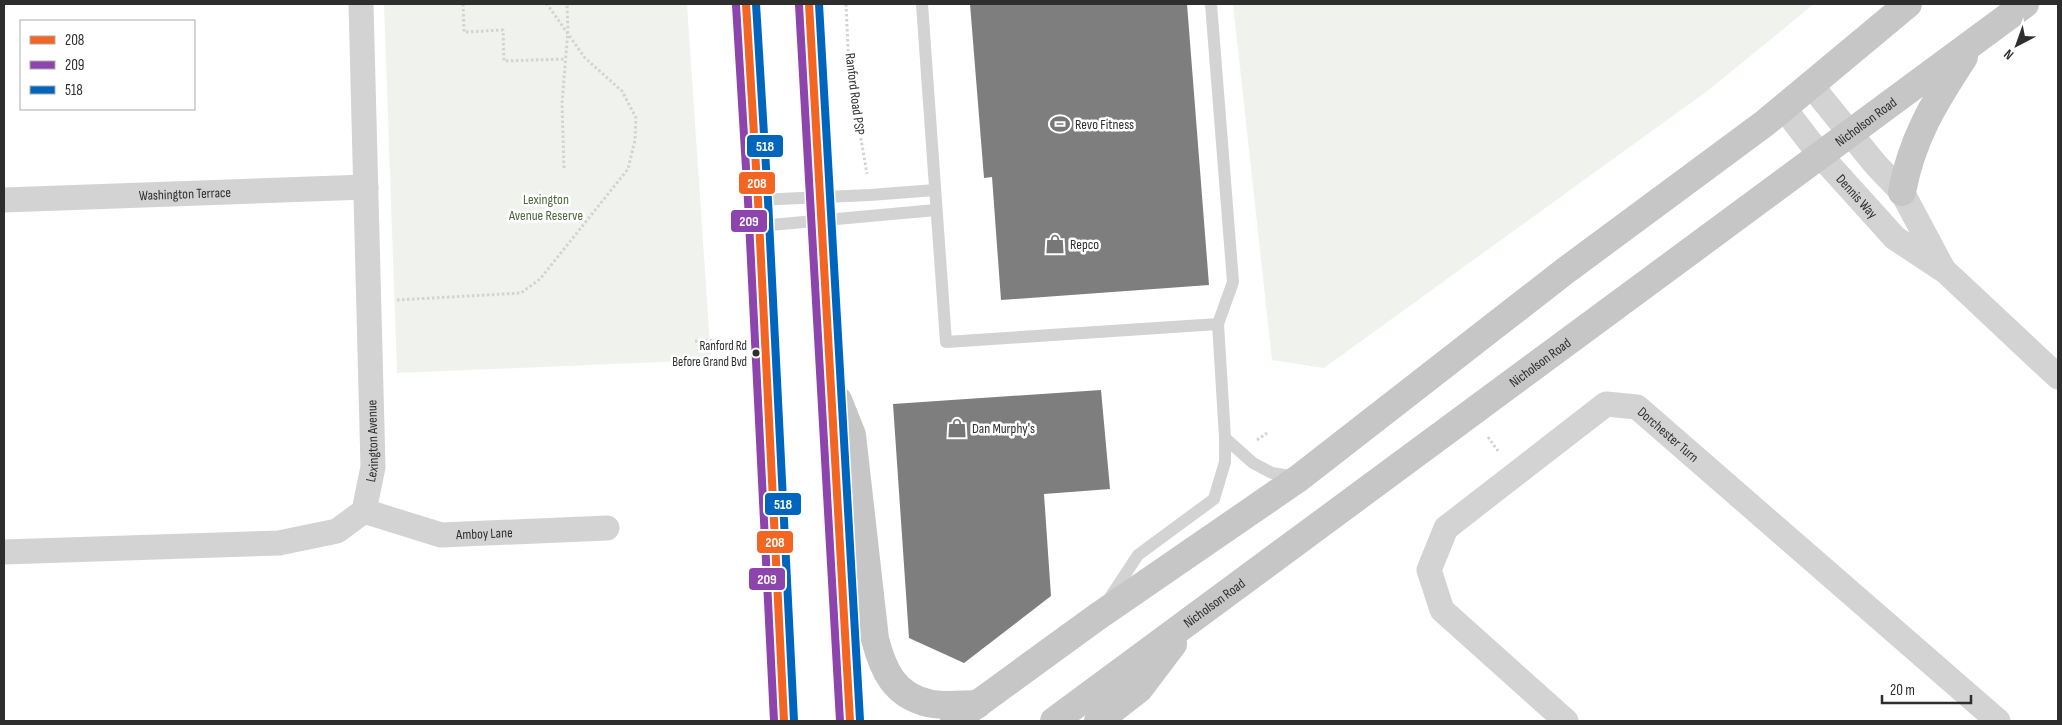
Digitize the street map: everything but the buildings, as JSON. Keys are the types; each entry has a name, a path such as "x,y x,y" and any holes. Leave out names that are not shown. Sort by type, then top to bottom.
{"main road":[{"path":"746,4 784,721"},
{"path":"809,4 850,721"},
{"path":"954,721 1097,618 1299,478 1566,271 1764,123 1908,4"},
{"name":"Nicholson Road","path":"1054,721 2025,4"},
{"path":"1902,192 1906,172 1920,130 1932,105 1974,41"},
{"path":"829,375 852,435 876,639 881,662 891,680 909,696 930,704 978,704"},
{"path":"1098,721 1140,690 1189,623"}],"street":[{"name":"Lexington Avenue","path":"361,4 373,467 364,511"},
{"name":"Dennis Way","path":"1810,84 1876,165 1902,192 1945,271"},
{"name":"Dennis Way","path":"1783,107 1820,155 1896,238 1945,271 2058,377"},
{"name":"Washington Terrace","path":"4,200 366,187"},
{"name":"Dorchester Turn","path":"1566,721 1442,610 1429,570 1446,528 1606,404 1637,407 1998,721"},
{"name":"Amboy Lane","path":"364,511 441,535 607,528"},
{"path":"4,552 279,542 337,530 364,511"}],"lane":[{"path":"922,4 946,342 1218,324"},
{"path":"1097,618 1138,555 1214,500 1225,462 1226,438 1218,324 1234,282 1211,4"},
{"path":"758,213 821,209 935,190"},
{"path":"758,213 821,209 936,210"},
{"path":"1226,438 1253,463 1272,473 1299,478"}],"path":[{"path":"463,4 464,32 503,30 504,61 565,59"},
{"path":"390,300 520,293 540,279 628,169 635,140 636,118 622,91 585,58 547,4"},
{"path":"564,168 562,103 568,34 567,4"},
{"name":"Ranford Road PSP","path":"846,4 849,69 868,175"},
{"path":"696,342 720,340"},
{"path":"1488,437 1498,451"}],"green space":[{"name":"Lexington Avenue Reserve","path":"384,4 687,4 711,360 397,373"},
{"path":"1233,4 1814,4 1710,89 1324,368 1272,360"}],"transit line":[{"name":"208","path":"746,4 758,200 784,721"},
{"name":"518","path":"756,4 768,200 794,721"},
{"name":"208","path":"809,4 850,721"},
{"name":"518","path":"819,4 860,720"},
{"name":"209","path":"736,5 748,201 774,721"},
{"name":"209","path":"799,5 840,721"}],"place":[{"name":"Revo Fitness","path":"1060,124"},
{"name":"Repco","path":"1055,244"},
{"name":"Ranford Rd Before Grand Bvd","path":"756,353"},
{"name":"Dan Murphy's","path":"957,428"}]}
